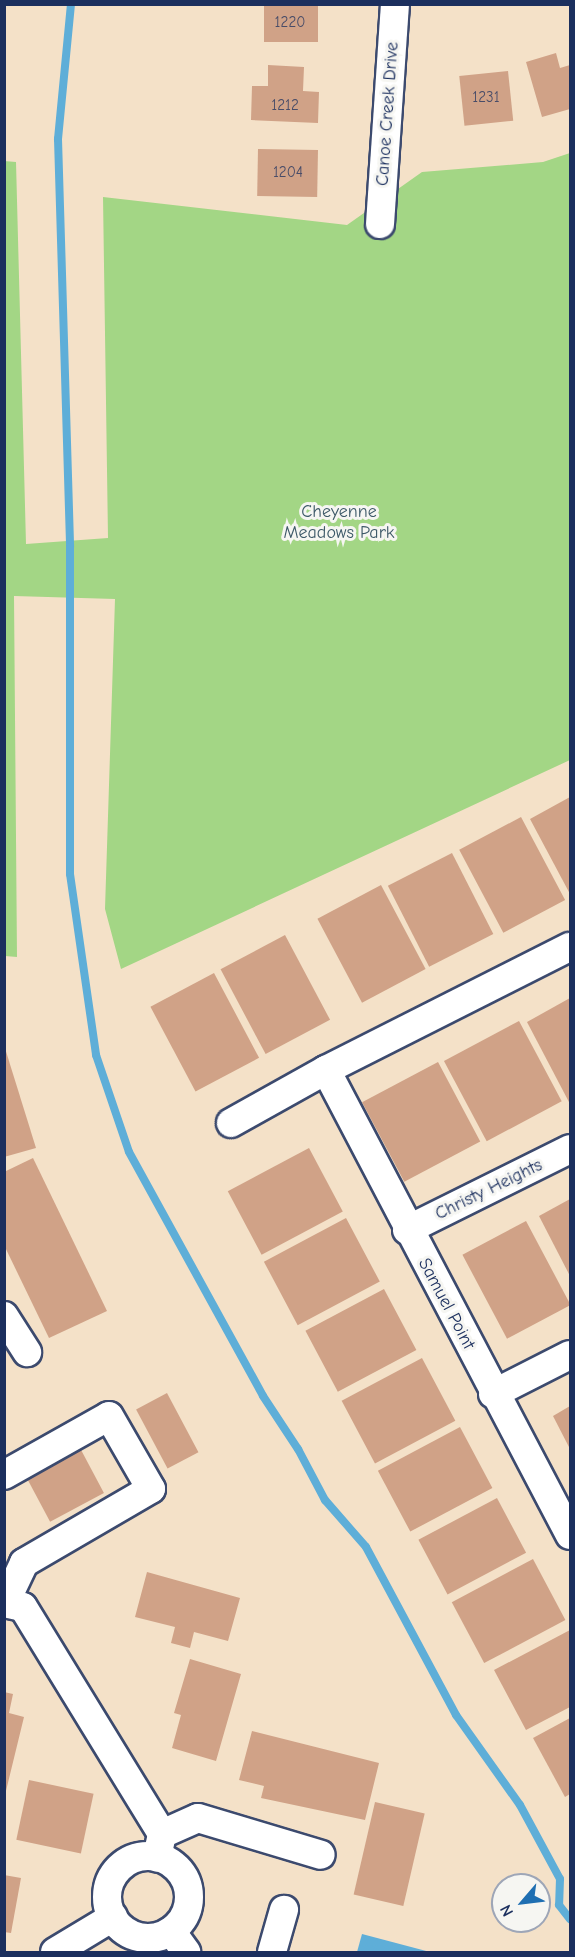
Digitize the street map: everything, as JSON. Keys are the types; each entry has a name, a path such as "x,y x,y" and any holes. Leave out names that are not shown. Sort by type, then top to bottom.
{"street":[{"name":"Canoe Creek Drive","path":"380,224 395,4"},
{"path":"231,1124 326,1070 570,947"},
{"name":"Samuel Point","path":"326,1070 493,1394 570,1535"},
{"name":"Christy Heights","path":"407,1230 570,1149"},
{"path":"4,1316 27,1352"},
{"path":"493,1394 570,1355"},
{"path":"4,1475 109,1416 151,1489 24,1563 5,1603 23,1607 160,1845 176,1865 189,1889 186,1916 179,1942 139,1937 126,1932 113,1917 107,1898 115,1872 160,1845 198,1818 321,1855"},
{"path":"272,1953 284,1910"},
{"path":"55,1953 113,1917"}],"green space":[{"name":"Cheyenne Meadows Park","path":"570,153 570,760 121,969 105,909 115,599 14,596 17,957 5,956 4,161 16,162 26,544 108,538 103,197 347,225 422,172 543,162"}],"water":[{"path":"362,1934 430,1952 357,1952"}],"building":[{"path":"264,4 318,4 318,42 264,42"},
{"path":"556,53 560,68 570,65 570,109 542,117 526,62"},
{"path":"268,65 304,67 303,91 319,92 318,123 251,120 252,86 268,86"},
{"path":"508,71 513,121 464,126 459,76"},
{"path":"258,149 318,150 317,197 257,196"},
{"path":"570,797 570,894 530,819"},
{"path":"521,817 565,900 503,933 459,850"},
{"path":"452,853 493,934 429,967 388,886"},
{"path":"381,885 426,969 362,1003 317,919"},
{"path":"285,935 330,1020 266,1054 221,969"},
{"path":"214,973 259,1058 195,1092 150,1007"},
{"path":"570,998 570,1104 527,1022"},
{"path":"519,1021 562,1101 487,1141 444,1061"},
{"path":"4,1045 36,1148 4,1157"},
{"path":"438,1062 480,1141 404,1182 362,1102"},
{"path":"309,1148 343,1212 262,1255 228,1191"},
{"path":"33,1158 107,1311 49,1338 4,1245 4,1172"},
{"path":"570,1199 570,1276 539,1216"},
{"path":"346,1218 380,1282 298,1325 264,1262"},
{"path":"526,1221 570,1305 507,1339 462,1255"},
{"path":"384,1289 416,1350 338,1392 305,1331"},
{"path":"422,1358 455,1421 375,1463 342,1401"},
{"path":"167,1393 198,1452 168,1469 136,1409"},
{"path":"570,1406 570,1449 553,1416"},
{"path":"460,1427 492,1488 410,1532 378,1471"},
{"path":"80,1448 104,1493 50,1522 26,1477"},
{"path":"497,1498 526,1553 448,1595 418,1540"},
{"path":"533,1559 565,1620 484,1663 452,1602"},
{"path":"147,1572 240,1598 228,1641 194,1632 190,1648 171,1643 175,1627 135,1617"},
{"path":"570,1630 570,1707 526,1730 494,1670"},
{"path":"190,1659 241,1674 216,1761 172,1748 181,1715 174,1713"},
{"path":"4,1692 13,1694 9,1713 24,1717 5,1795"},
{"path":"570,1718 570,1794 565,1797 533,1738"},
{"path":"252,1731 379,1763 365,1820 261,1798 264,1786 239,1780"},
{"path":"29,1780 94,1794 81,1853 16,1840"},
{"path":"375,1802 425,1813 403,1906 354,1895"},
{"path":"4,1875 21,1878 11,1933 4,1932"}],"waterway":[{"path":"71,4 58,139 70,547 70,874 96,1055 129,1152 263,1396 298,1449 325,1500 366,1547 456,1715 520,1805 560,1879 559,1905 570,1919"}]}
